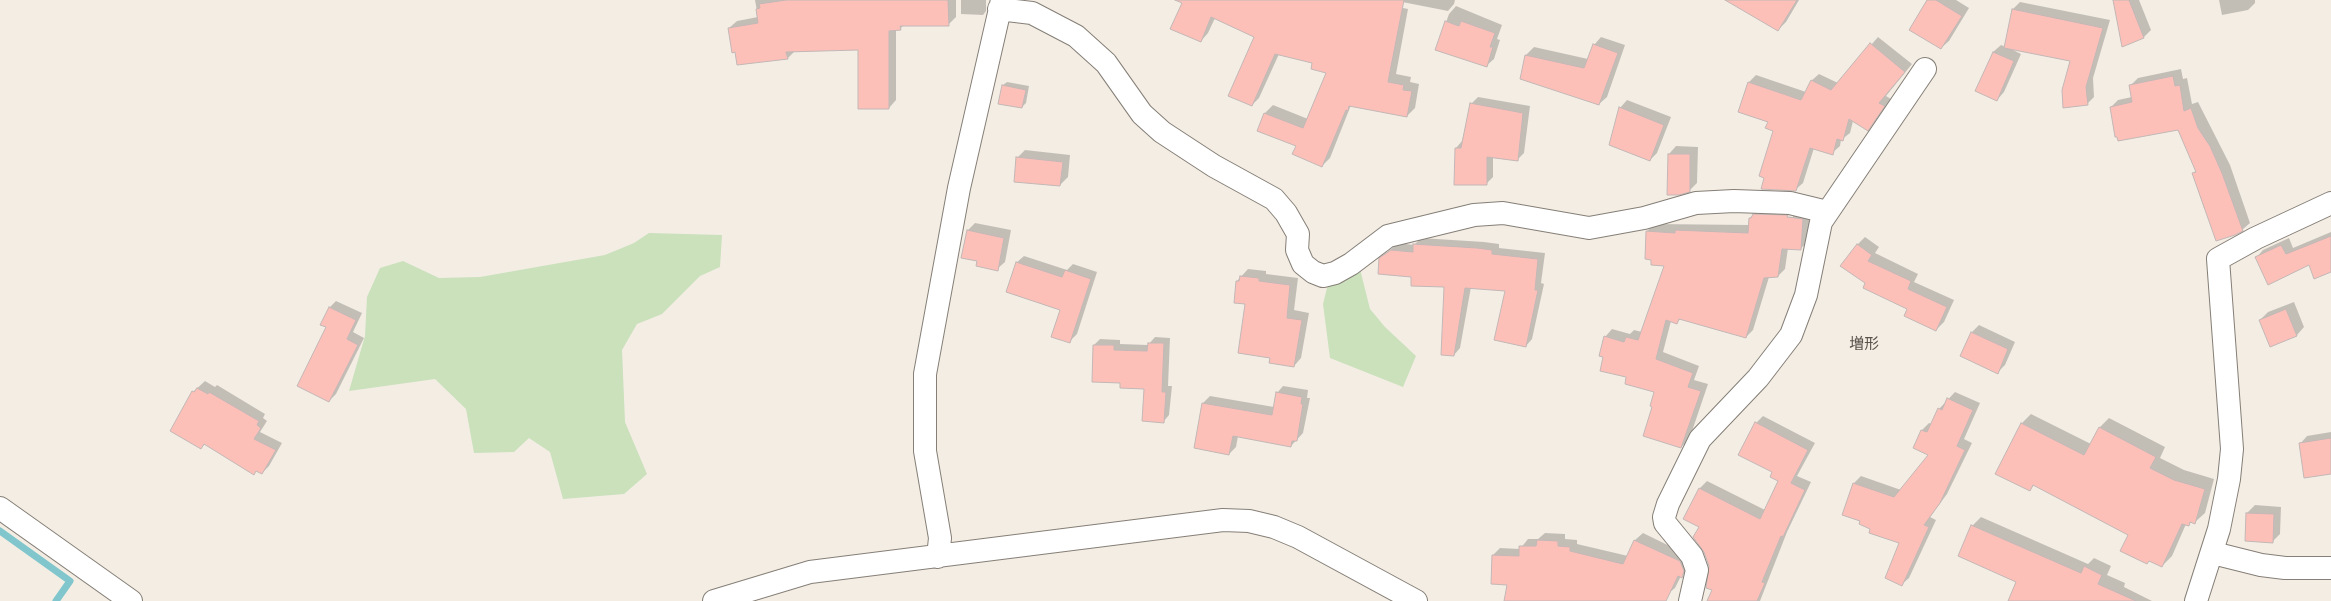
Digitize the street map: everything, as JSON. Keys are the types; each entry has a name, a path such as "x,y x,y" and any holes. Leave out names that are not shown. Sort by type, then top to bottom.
{"street":[{"path":"938,557 940,538 925,451 925,374 959,188 1001,4 1032,14 1076,36 1106,63 1142,114 1162,132 1214,166 1274,199 1286,213 1298,234 1297,250 1303,264 1312,272 1323,276 1335,273 1351,264 1388,236 1474,215 1503,213 1588,228 1607,226 1696,203 1734,201 1790,204 1827,212"},
{"path":"1690,601 1697,570 1692,556 1665,523 1665,511 1700,439 1758,378 1791,335 1806,295 1821,222 1925,69"},
{"path":"2196,601 2213,553 2229,479 2232,449 2218,259 2256,238 2331,203"},
{"path":"0,508 131,601"},
{"path":"714,601 810,572 938,557 1195,523 1249,521 1274,527 1298,537 1416,601"},
{"path":"2213,553 2277,567 2331,568"}],"green space":[{"path":"649,233 722,235 720,267 700,276 662,314 637,324 622,350 625,422 647,474 624,494 563,499 550,452 529,438 514,452 474,453 466,409 435,379 349,391 365,336 367,297 380,268 403,261 439,278 480,277 605,255 634,243"},
{"path":"1359,265 1370,309 1385,327 1416,356 1403,387 1330,358 1323,304 1329,280"}],"building":[{"path":"786,0 948,0 949,26 900,26 901,30 889,31 889,109 858,109 858,50 786,52 788,59 737,65 735,52 732,53 728,28 758,23 756,9 760,8 759,4"},
{"path":"1175,0 1404,0 1388,82 1404,85 1403,90 1412,91 1407,117 1349,106 1322,167 1292,154 1296,146 1257,131 1264,113 1303,128 1326,73 1311,69 1312,63 1275,54 1252,106 1228,96 1254,37 1211,17 1201,42 1170,29 1182,3"},
{"path":"1725,0 1797,0 1778,31"},
{"path":"1927,0 1936,0 1962,16 1941,49 1909,30"},
{"path":"2113,0 2129,0 2144,38 2122,47"},
{"path":"2012,9 2103,28 2086,87 2088,105 2063,108 2062,90 2070,61 2004,48"},
{"path":"1445,21 1459,26 1461,21 1495,33 1490,47 1493,47 1487,67 1435,50"},
{"path":"1870,43 1905,72 1879,103 1885,106 1868,131 1849,119 1843,141 1837,139 1833,155 1810,148 1796,191 1761,189 1764,178 1759,176 1773,131 1765,128 1768,122 1738,112 1748,82 1801,100 1811,80 1831,90"},
{"path":"1593,44 1618,53 1599,105 1520,79 1525,55 1584,68"},
{"path":"1993,52 2014,61 1997,101 1975,91"},
{"path":"2173,76 2175,86 2180,85 2184,111 2191,108 2198,128 2210,146 2222,173 2243,231 2235,235 2216,241 2192,173 2196,172 2178,130 2118,141 2117,137 2115,137 2110,107 2132,102 2129,85"},
{"path":"1002,85 1026,90 1022,108 998,104"},
{"path":"1470,103 1523,113 1518,161 1487,157 1487,185 1454,185 1455,148 1461,148"},
{"path":"1619,107 1664,125 1650,161 1609,145"},
{"path":"1668,154 1690,154 1690,192 1679,195 1667,195"},
{"path":"1016,157 1063,162 1060,186 1014,182"},
{"path":"1753,214 1788,215 1787,217 1803,219 1801,250 1782,249 1778,277 1764,278 1746,338 1679,319 1677,324 1666,320 1656,359 1693,373 1688,387 1701,391 1681,448 1643,436 1652,407 1650,406 1654,392 1625,384 1626,377 1600,371 1603,357 1599,356 1604,336 1624,342 1626,337 1638,340 1664,266 1651,265 1651,260 1645,259 1646,231 1675,233 1675,230 1748,233 1749,218 1751,218"},
{"path":"967,230 1004,238 998,271 976,266 977,261 961,258"},
{"path":"2331,236 2331,272 2314,279 2309,265 2268,285 2255,257 2281,245 2286,254"},
{"path":"1413,244 1477,248 1492,250 1492,254 1538,259 1535,290 1538,290 1526,347 1494,340 1505,291 1465,288 1454,356 1441,355 1444,287 1411,286 1411,277 1378,274 1379,258 1391,250 1413,252"},
{"path":"1857,244 1872,255 1868,261 1911,281 1908,289 1947,307 1936,331 1904,316 1907,309 1863,288 1865,283 1840,266"},
{"path":"1016,262 1062,277 1065,270 1091,279 1070,343 1051,337 1060,310 1006,292"},
{"path":"1240,276 1259,278 1259,281 1290,285 1287,318 1302,320 1294,367 1269,363 1270,358 1238,353 1245,304 1234,303 1236,281 1239,281"},
{"path":"329,307 356,320 347,339 358,345 329,402 297,386 326,327 320,325"},
{"path":"2286,309 2297,336 2270,347 2259,320"},
{"path":"1971,332 2008,349 1998,374 1960,356"},
{"path":"1148,343 1164,343 1162,392 1166,392 1164,423 1142,421 1144,389 1120,388 1120,383 1092,382 1093,345 1114,345 1114,350 1147,351"},
{"path":"197,388 208,394 209,392 259,421 257,425 261,428 254,439 276,450 262,474 256,471 254,475 204,444 201,449 170,431 192,391 194,392"},
{"path":"1276,392 1302,397 1301,404 1303,404 1297,441 1292,441 1291,447 1233,436 1229,455 1194,448 1202,403 1272,415"},
{"path":"1947,398 1973,410 1957,446 1965,450 1940,503 1924,525 1929,527 1902,586 1885,578 1899,543 1869,533 1870,529 1859,524 1860,521 1842,515 1853,483 1894,497 1928,455 1913,448 1921,430 1927,432 1938,408 1942,410"},
{"path":"1755,422 1808,450 1791,483 1805,490 1783,537 1781,536 1762,582 1765,583 1757,601 1707,601 1712,590 1706,588 1709,566 1704,552 1693,537 1699,527 1683,519 1699,488 1760,519 1778,481 1770,477 1772,472 1738,455"},
{"path":"2021,423 2084,455 2099,427 2156,457 2150,468 2174,480 2205,489 2195,524 2190,522 2189,526 2182,524 2162,567 2149,561 2147,564 2120,551 2128,535 2033,485 2030,491 1995,474"},
{"path":"2331,438 2331,474 2304,478 2299,443"},
{"path":"2246,513 2274,514 2273,543 2245,541"},
{"path":"1971,525 2081,573 2084,566 2102,575 2098,584 2136,601 2008,601 2016,582 1958,556"},
{"path":"1537,540 1558,541 1558,546 1570,547 1570,551 1623,564 1634,540 1680,561 1684,571 1682,578 1678,576 1666,601 1504,601 1507,585 1491,584 1492,555 1519,556 1519,546 1536,546"}],"waterway":[{"path":"0,531 70,581 56,601"}],"district":[{"name":"増形","path":"1864,344"}]}
